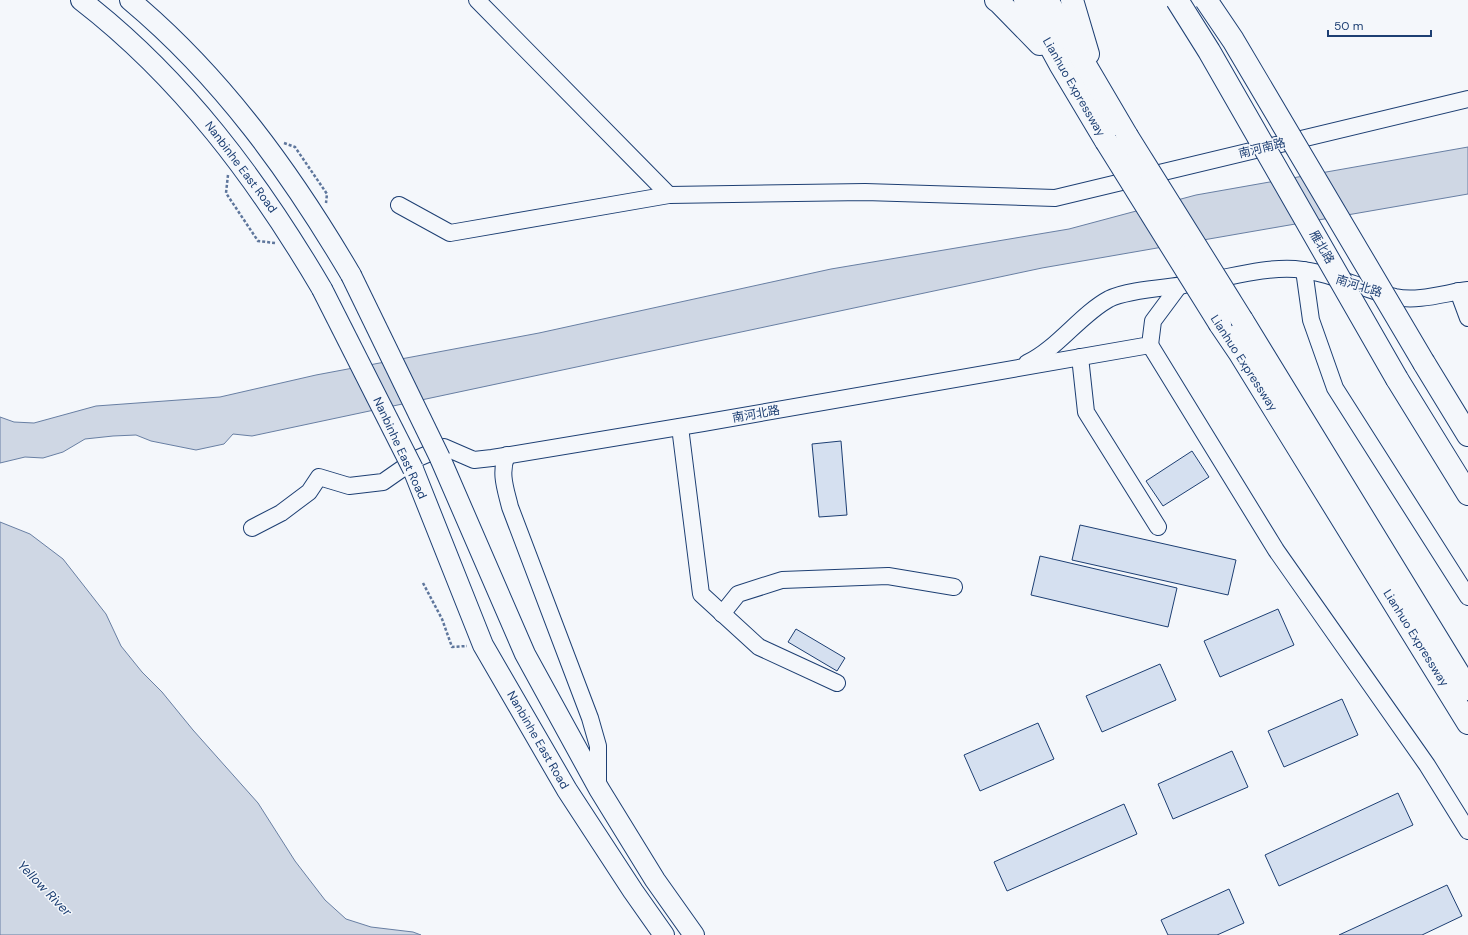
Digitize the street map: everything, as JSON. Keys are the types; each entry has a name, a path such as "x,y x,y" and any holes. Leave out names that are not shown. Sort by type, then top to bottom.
{"highway":[{"path":"996,0 1060,64"},
{"name":"Lianhuo Expressway","path":"1025,0 1060,64 1106,141 1239,352 1468,723"},
{"name":"Lianhuo Expressway","path":"1047,0 1127,136 1242,320 1468,689"},
{"path":"1072,0 1098,87"},
{"name":"雁北路","path":"1177,0 1213,58 1397,379 1468,494"},
{"path":"1206,0 1233,40 1468,436"}],"main road":[{"name":"Nanbinhe East Road","path":"81,0 146,58 204,119 231,151 298,247 322,289 413,469 483,645 567,790 633,891 664,935"},
{"path":"130,0 199,66 256,131 307,202 351,275 440,458 525,654 599,789 655,880 694,935"}],"street":[{"path":"477,0 669,195"},
{"name":"南河南路","path":"399,205 450,233 669,195 865,192 1055,198 1468,99"},
{"name":"南河北路","path":"1019,367 1042,353 1109,299 1123,295 1269,271 1293,269 1304,270 1396,297 1423,297 1463,290"},
{"path":"1304,270 1311,320 1335,388 1468,597"},
{"path":"1179,286 1153,322 1150,345 1276,550 1427,765 1468,831"},
{"path":"1463,290 1468,318"},
{"name":"南河北路","path":"252,528 281,513 309,492 319,477 349,486 383,482 416,459 444,446 474,460 680,427 1150,345"},
{"path":"1080,357 1086,412 1158,527"},
{"path":"680,427 701,594 759,648 837,683"},
{"path":"500,456 503,465 503,477 510,507 580,689 594,732 598,746 597,768 599,789"},
{"path":"722,614 738,594 782,580 888,576 954,586"}],"path":[{"path":"231,151 226,193 258,241 298,247"},
{"path":"423,583 442,619 452,647"}],"water":[{"path":"1468,147 1468,194 1042,268 252,436 233,434 224,444 196,450 151,441 136,435 113,436 85,439 63,452 43,458 25,457 0,463 0,417 14,422 34,423 96,406 220,397 316,375 539,333 831,269 1069,229 1196,195"},
{"name":"Yellow River","path":"0,522 30,534 63,559 106,614 121,646 142,672 162,692 193,730 258,803 295,861 325,900 346,919 371,927 413,932 421,935 0,935"}],"building":[{"path":"841,441 847,515 819,517 812,444"},
{"path":"1192,451 1209,477 1163,506 1146,481"},
{"path":"1080,525 1236,560 1228,595 1072,560"},
{"path":"1040,556 1177,588 1168,627 1031,595"},
{"path":"1278,609 1294,645 1220,677 1204,641"},
{"path":"796,629 845,658 837,671 788,642"},
{"path":"1160,664 1176,700 1102,732 1086,696"},
{"path":"1342,699 1358,735 1284,767 1268,731"},
{"path":"1038,723 1054,759 980,791 964,755"},
{"path":"1232,751 1248,787 1173,819 1158,784"},
{"path":"1398,793 1413,825 1279,886 1265,855"},
{"path":"1124,804 1137,834 1007,891 994,862"},
{"path":"1447,885 1462,916 1422,935 1339,935"},
{"path":"1229,889 1244,923 1217,935 1168,935 1161,920"}]}
